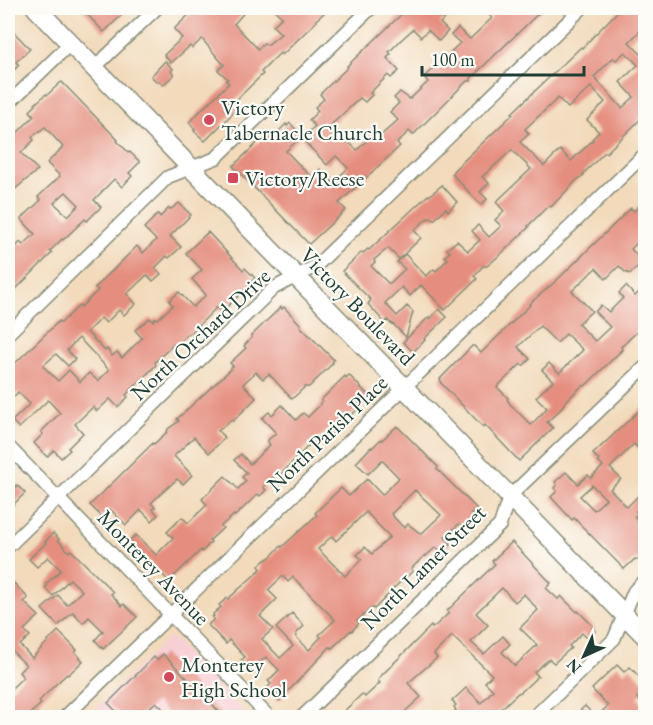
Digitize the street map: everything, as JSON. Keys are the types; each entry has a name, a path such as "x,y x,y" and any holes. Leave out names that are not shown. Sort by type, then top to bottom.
{"main road":[{"name":"Victory Boulevard","path":"36,8 645,637"}],"street":[{"path":"94,68 157,8"},
{"path":"8,334 168,177 216,158 372,8"},
{"name":"North Orchard Drive","path":"8,547 274,288 316,266 582,8"},
{"path":"8,104 71,43"},
{"name":"North Parish Place","path":"64,717 645,153"},
{"name":"North Lamer Street","path":"301,717 500,525 509,497 645,366"},
{"name":"Monterey Avenue","path":"8,446 270,717"},
{"path":"533,717 614,639 634,591 645,579"}],"shaded area":[{"name":"Monterey High School","path":"170,636 249,717 86,718"}],"building":[{"path":"81,8 129,8 104,32"},
{"path":"196,8 248,8 234,24 258,49 281,34 273,26 282,17 272,8 319,8 324,13 282,55 280,53 261,72 263,74 234,102 239,107 205,141 194,131 189,122 229,83 226,81 228,79 218,70 224,65 202,39 192,48 190,46 171,63 164,55 182,38 174,29"},
{"path":"405,8 455,8 440,23 448,31 439,41 428,30 421,37 413,29 401,40 389,52 391,54 387,58 399,71 391,78 388,75 370,93 372,95 365,102 360,98 331,125 357,150 374,134 378,138 398,120 390,112 399,103 394,98 400,92 410,99 428,82 424,77 460,43 451,35 458,28 470,39 492,18 487,13 494,8 544,8 413,135 409,131 397,143 400,146 339,203 346,210 309,244 233,166 269,132 273,137 290,123 302,136 286,151 311,177 320,169 333,183 348,168 336,156 327,165 302,139 315,126 309,120 318,111 315,107 324,99 320,94 405,11"},
{"path":"621,8 644,8 637,15 645,26 629,42 645,58 645,115 551,207 549,205 500,255 487,266 483,266 474,276 477,279 445,310 421,285 410,296 402,287 385,303 397,316 407,306 413,312 406,337 388,320 385,323 368,304 371,300 342,271 442,185 457,202 448,211 446,208 434,220 431,217 428,218 414,230 421,238 399,259 388,248 374,260 371,266 388,283 405,269 397,262 405,254 426,276 434,269 436,271 448,259 445,256 450,252 447,249 457,241 468,251 480,240 472,231 478,225 489,237 501,226 495,220 504,211 496,202 531,169 512,150 482,177 489,183 480,192 487,199 481,205 452,174 453,171","holes":["625,52 638,65 620,82 634,97 622,108 594,77 613,58 616,60","591,87 605,102 587,120 599,132 571,161 560,150 544,166 520,142 529,134 525,129 558,98 568,108"]},
{"path":"8,26 30,49 16,62 19,65 8,76"},
{"path":"165,61 173,69 171,71 174,75 163,85 151,76"},
{"path":"62,82 117,141 140,162 129,173 132,176 122,187 114,179 94,200 101,207 87,221 85,219 62,239 50,251 52,253 8,297 8,257 20,242 23,245 35,234 21,219 41,200 38,197 60,176 47,163 63,147 45,127 32,137 34,140 21,153 38,170 14,190 8,184 8,142 34,116 30,111 35,104","holes":["66,192 79,205 68,216 54,203"]},
{"path":"645,200 645,234 639,234 638,242 631,249 645,264 645,277 636,268 630,274 619,266 606,279 596,268 572,291 592,311 578,324 595,341 610,327 595,312 601,305 609,312 623,298 619,293 626,286 635,296 645,286 645,321 640,326 641,328 621,347 621,351 566,401 547,422 553,428 519,461 485,425 483,427 440,382 440,379 472,346 481,353 529,304 631,208 634,211","holes":["540,326 557,343 566,334 583,350 559,373 549,363 542,370 553,381 536,397 547,408 531,425 497,387 521,364 523,366 530,359 518,347"]},
{"path":"179,203 191,215 170,236 181,247 155,268 161,274 153,281 147,275 127,294 136,304 124,315 119,310 106,323 101,318 87,332 105,351 107,349 112,356 117,352 122,358 142,338 135,330 150,318 153,321 158,319 173,305 169,301 179,292 193,307 206,295 192,279 202,270 186,253 208,232 243,270 245,268 255,278 253,282 222,312 217,307 190,334 176,345 174,344 155,362 156,365 126,395 128,397 118,407 110,399 97,411 93,407 75,424 83,433 61,458 54,450 47,457 34,443 43,434 41,432 60,413 48,400 19,428 12,421 30,404 18,392 8,403 8,370 59,321 61,323 80,305 81,307 98,290 95,288 137,246 143,253 156,240 144,228 158,214 160,217 169,208","holes":["79,338 109,370 98,381 89,373 80,382 69,370 58,381 43,366 56,354 68,366 75,359 67,350"]},
{"path":"281,307 282,309 284,307 334,360 333,363 309,387 305,387 292,399 269,374 263,379 256,372 243,384 256,398 233,421 231,420 218,431 225,438 209,453 194,437 174,456 192,475 183,484 177,479 151,503 158,515 152,521 141,510 126,525 110,509 102,517 90,505 231,369 233,366 230,363 246,348 244,346 251,336"},
{"path":"439,309 447,317 413,352 403,342"},
{"path":"349,375 370,397 331,435 327,431 312,445 310,444 281,474 276,475 263,487 266,490 260,496 258,494 221,526 223,528 209,541 211,542 202,552 201,550 169,581 129,541 136,535 156,555 173,538 167,532 182,517 188,523 207,505 202,499 225,476 238,489 246,481 242,477 247,473 234,460 241,454 250,464 270,445 268,440 276,433 262,418 269,412 272,415 282,405 296,420 303,413 308,417 321,404 321,400 345,376 346,378"},
{"path":"645,405 645,443 639,449 634,444 610,468 621,479 610,489 627,507 638,496 644,503 636,511 638,513 634,517 645,530 645,552 624,569 551,497 557,491 554,488 557,485 555,482 566,472 578,484 588,475 591,478 603,466 593,454","holes":["592,485 606,499 594,510 580,496"]},
{"path":"397,426 477,509 471,514 474,517 463,528 459,524 445,537 451,544 442,553 436,547 425,555 411,569 413,571 374,609 369,610 357,621 359,623 352,631 332,648 330,647 279,701 267,688 271,684 268,681 279,670 266,657 252,671 241,660 245,657 229,640 226,644 208,625 214,619 213,614 221,607 219,605 261,569 259,566 262,562 317,515 315,513 341,488 349,496 367,479 382,495 399,478 382,460 368,474 356,463 371,447","holes":["415,490 441,515 421,534 408,524 404,528 391,514","366,512 390,537 372,554 365,547 357,555 362,559 345,576 318,549 332,536 336,541","283,576 288,582 293,577 335,620 319,635 321,637 309,650 296,637 304,626 292,613 276,628 293,646 280,658 262,639 273,629 260,616 277,599 268,590"]},
{"path":"8,478 25,493 8,510"},
{"path":"53,533 69,552 71,550 113,592 111,594 122,606 124,604 137,617 103,649 95,640 103,631 89,617 83,623 73,612 58,626 42,609 58,595 67,605 82,591 70,579 53,596 45,588 46,584 61,570 48,557 37,567 29,559"},
{"path":"512,542 551,583 546,588 558,599 561,596 594,627 592,628 595,631 588,639 582,633 569,646 571,648 554,663 549,659 534,672 538,676 492,717 448,717 456,710 454,707 456,705 452,701 466,688 481,703 493,690 485,682 492,675 452,636 434,654 437,658 408,683 421,697 399,717 338,717 362,694 365,697 380,683 379,678 431,626 434,627 449,613 447,611 495,564 492,561","holes":["502,588 515,602 524,594 538,610 520,628 537,645 515,666 502,652 510,644 503,636 484,654 471,642 488,625 476,613"]},
{"path":"8,579 28,598 24,602 39,616 24,630 30,636 20,645 32,658 58,631 77,650 75,652 83,661 54,686 39,701 41,704 26,717 12,717 8,713 8,692 23,677 19,672 26,665 12,651 8,655"},
{"path":"163,654 224,717 171,717 156,702 139,717 122,717 108,703 154,657 157,660"},
{"path":"617,665 624,672 630,667 645,683 645,690 637,698 645,706 645,717 596,717 608,706 592,689"},
{"path":"585,706 596,717 573,717"}],"place":[{"name":"Victory Tabernacle Church","path":"209,120"},
{"name":"Victory/Reese","path":"233,178"},
{"name":"Monterey High School","path":"169,677"}]}
